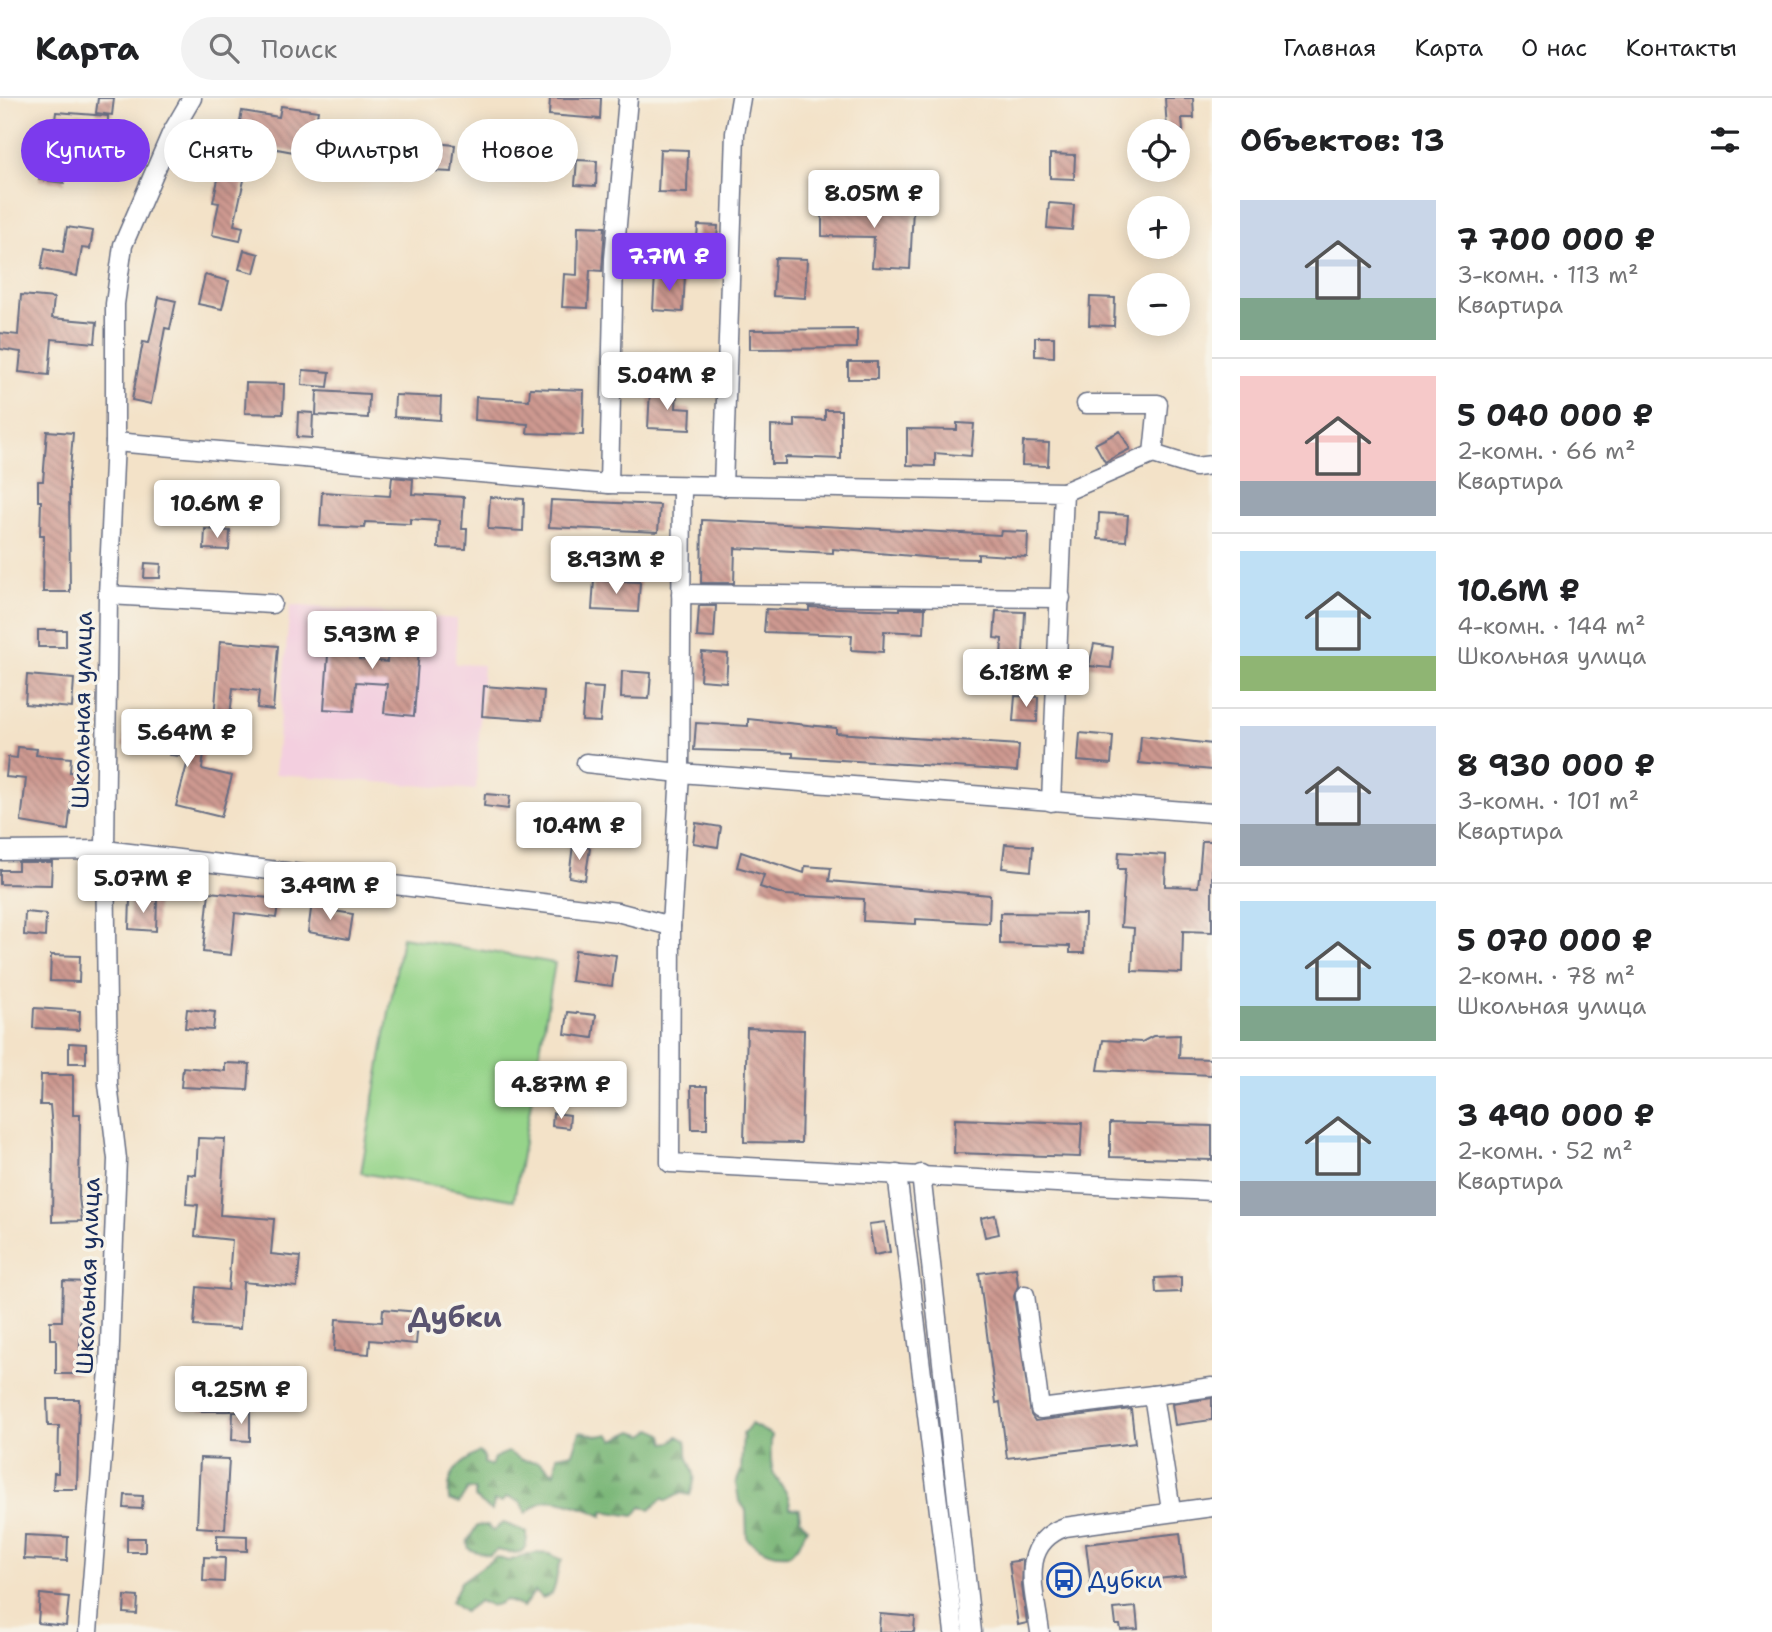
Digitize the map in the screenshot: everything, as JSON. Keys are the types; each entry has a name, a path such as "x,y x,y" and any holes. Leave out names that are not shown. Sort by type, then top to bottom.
{"street":[{"name":"Школьная улица","path":"88,1632 109,1370 117,1159 108,1084 105,850 108,595 115,442 115,304 123,245 171,134 192,98"},
{"path":"609,484 614,260 628,98"},
{"path":"723,487 735,133 741,98"},
{"path":"1086,404 1158,404 1153,454"},
{"path":"115,442 609,484 682,487 1064,492 1153,454 1195,467 1212,465"},
{"path":"682,487 680,773 671,926 670,1163 1212,1191"},
{"path":"1051,802 1064,492"},
{"path":"681,594 1061,598"},
{"path":"108,595 272,604"},
{"path":"586,763 680,773 1212,813"},
{"path":"0,851 105,850 617,912 671,926"},
{"path":"897,1174 954,1632"},
{"path":"921,1174 972,1632"},
{"path":"1025,1295 1040,1409 1212,1387"},
{"path":"1153,1395 1171,1510"},
{"path":"1040,1632 1032,1561 1040,1542 1051,1532 1065,1527 1171,1510 1212,1507"}],"shaded area":[{"path":"290,605 457,619 455,664 483,665 476,790 275,774"}],"green space":[{"path":"402,937 555,963 514,1200 361,1173"},
{"path":"751,1424 772,1435 774,1474 787,1493 790,1508 799,1509 800,1519 807,1528 799,1545 790,1554 767,1551 747,1539 746,1510 739,1501 736,1483 741,1471 743,1434"},
{"path":"653,1429 663,1435 665,1443 672,1442 678,1436 686,1441 694,1484 690,1495 681,1493 666,1501 663,1498 650,1510 642,1506 634,1516 603,1511 603,1516 558,1501 543,1502 526,1513 521,1502 507,1497 502,1502 494,1501 492,1511 475,1498 475,1490 468,1489 459,1503 449,1500 451,1476 459,1466 479,1452 484,1457 484,1463 491,1466 494,1458 508,1452 522,1460 539,1462 555,1473 557,1456 573,1453 580,1432 599,1436 609,1434 614,1440 633,1431 644,1435"},
{"path":"503,1523 527,1532 523,1550 511,1553 497,1550 489,1556 469,1549 467,1542 477,1526 487,1525 493,1531"},
{"path":"535,1553 550,1554 562,1560 552,1594 542,1598 535,1591 523,1607 505,1600 492,1605 479,1601 464,1612 451,1602 461,1582 496,1557 508,1561"}],"building":[{"path":"98,98 114,98 112,115 96,113"},
{"path":"550,98 601,98 600,119 549,115"},
{"path":"1165,98 1193,98 1194,118 1166,119"},
{"path":"281,106 318,111 317,119 291,119 291,152 277,149 277,119 240,119 242,111 279,117"},
{"path":"56,112 108,116 108,119 55,119"},
{"path":"443,144 455,145 452,172 443,172"},
{"path":"660,149 688,150 687,193 658,192"},
{"path":"1050,154 1075,155 1074,179 1050,178"},
{"path":"578,160 597,161 596,186 575,185 578,182"},
{"path":"217,182 244,182 234,225 243,227 240,241 212,235 219,203 213,202"},
{"path":"822,203 913,208 910,269 872,267 874,237 822,236"},
{"path":"1049,203 1074,205 1072,230 1047,228"},
{"path":"698,225 718,226 717,239 697,238"},
{"path":"578,226 605,227 602,271 590,270 588,308 562,307 564,274 577,275"},
{"path":"67,227 93,231 90,249 82,248 77,276 41,269 45,248 63,252"},
{"path":"244,250 259,254 254,273 239,269"},
{"path":"775,258 807,259 805,298 773,296"},
{"path":"655,274 685,275 683,312 653,310"},
{"path":"205,275 229,281 222,309 198,304"},
{"path":"21,295 54,298 52,318 97,322 95,343 52,339 49,375 19,372 21,352 0,349 0,333 18,335"},
{"path":"159,297 176,301 170,329 165,328 151,404 132,400 143,342 149,343"},
{"path":"1090,297 1115,298 1114,326 1089,325"},
{"path":"857,329 857,348 750,349 750,330"},
{"path":"1035,337 1054,337 1054,357 1035,356"},
{"path":"848,362 877,362 877,379 848,379"},
{"path":"303,370 330,372 328,387 302,385"},
{"path":"246,383 284,384 283,414 245,413"},
{"path":"530,388 584,390 583,435 527,433 528,424 475,420 476,397 529,400"},
{"path":"650,390 677,391 676,408 691,409 690,430 648,428"},
{"path":"317,391 369,394 368,418 316,415"},
{"path":"395,395 441,397 440,420 394,417"},
{"path":"825,410 841,410 841,459 785,457 785,464 771,464 771,426 795,427 795,419 825,420"},
{"path":"298,412 313,413 312,438 297,437"},
{"path":"957,423 974,424 971,456 935,453 935,466 907,465 907,429 957,430"},
{"path":"47,431 73,433 69,482 70,592 43,592 44,535 40,535 41,501 38,501 38,481 43,481"},
{"path":"1120,431 1130,449 1105,462 1095,444"},
{"path":"1023,442 1049,443 1048,466 1022,465"},
{"path":"392,477 413,479 412,494 464,497 462,529 467,529 466,549 438,548 439,521 410,519 410,524 365,522 364,528 320,526 322,492 390,496"},
{"path":"235,486 272,488 270,523 234,521"},
{"path":"490,497 524,499 523,531 488,529"},
{"path":"551,500 660,505 658,532 549,527"},
{"path":"1099,513 1128,515 1126,541 1098,539"},
{"path":"702,520 1000,535 1001,531 1028,532 1027,557 978,554 978,559 935,558 833,549 833,553 735,548 734,583 701,583"},
{"path":"205,529 230,531 229,550 204,549"},
{"path":"145,563 161,564 160,578 144,578"},
{"path":"594,580 640,582 638,612 592,610"},
{"path":"699,606 716,606 714,638 697,637"},
{"path":"809,607 900,610 925,608 924,633 884,631 883,652 851,650 852,635 764,632 766,609 809,611"},
{"path":"996,611 1025,612 1023,652 1029,653 1027,680 1000,679 1002,639 994,638"},
{"path":"330,628 361,630 359,659 387,662 390,632 420,635 414,716 384,713 387,684 356,682 354,711 324,709"},
{"path":"38,630 66,630 66,647 38,647"},
{"path":"220,641 278,646 273,710 257,708 259,691 233,688 228,735 213,733"},
{"path":"1094,644 1113,647 1111,668 1089,666"},
{"path":"702,652 728,654 726,682 700,680"},
{"path":"622,671 651,673 649,699 621,698"},
{"path":"27,675 74,679 72,708 25,704"},
{"path":"484,686 544,691 542,720 482,716"},
{"path":"584,687 603,688 600,722 582,721"},
{"path":"1015,696 1038,697 1037,722 1013,721"},
{"path":"748,719 836,728 836,733 1019,745 1017,771 793,757 793,753 694,750 696,723 748,726"},
{"path":"125,727 206,737 202,769 232,776 221,817 176,806 189,757 170,755 171,751 123,746"},
{"path":"1080,733 1113,736 1111,764 1078,761"},
{"path":"1141,736 1212,744 1212,770 1139,763"},
{"path":"18,747 37,749 36,755 71,758 70,772 84,773 83,787 73,786 68,830 21,822 26,779 6,777 8,757 17,758"},
{"path":"485,794 510,796 508,809 484,806"},
{"path":"696,823 721,827 718,847 693,843"},
{"path":"1202,841 1212,841 1212,932 1183,931 1182,973 1132,971 1134,928 1121,927 1125,869 1118,869 1119,852 1166,855 1165,886 1198,887"},
{"path":"1005,844 1033,846 1031,871 1002,868"},
{"path":"573,845 590,848 585,880 569,877"},
{"path":"741,852 804,873 805,866 831,868 829,881 990,895 989,923 916,919 916,924 863,921 864,899 785,895 760,887 764,875 737,867"},
{"path":"18,862 52,862 51,885 0,884 0,870 18,870"},
{"path":"209,892 279,899 276,918 235,913 231,955 203,952"},
{"path":"130,899 157,900 156,931 129,929"},
{"path":"312,902 328,904 327,910 353,914 349,939 308,932"},
{"path":"25,912 46,914 45,937 24,935"},
{"path":"1000,913 1085,914 1084,953 1070,953 1070,946 1000,944"},
{"path":"575,950 616,955 612,986 571,981"},
{"path":"51,955 80,956 79,982 50,981"},
{"path":"34,1008 80,1011 79,1030 33,1028"},
{"path":"187,1009 215,1012 213,1030 185,1028"},
{"path":"568,1012 596,1015 593,1038 565,1034"},
{"path":"747,1028 804,1030 801,1143 744,1142"},
{"path":"1180,1035 1179,1058 1212,1059 1212,1075 1098,1070 1103,1040 1142,1042 1153,1036"},
{"path":"69,1043 86,1044 86,1063 69,1063"},
{"path":"225,1063 250,1064 248,1090 181,1087 183,1067 225,1071"},
{"path":"41,1075 73,1075 73,1115 80,1115 79,1197 82,1221 52,1222 53,1141 50,1105 40,1105"},
{"path":"691,1086 707,1086 707,1129 692,1129"},
{"path":"553,1113 570,1115 569,1128 552,1126"},
{"path":"955,1119 1082,1123 1080,1157 954,1153"},
{"path":"1110,1123 1212,1126 1212,1160 1110,1157"},
{"path":"198,1138 225,1139 220,1215 274,1219 271,1254 300,1257 297,1287 243,1282 240,1329 194,1326 197,1287 228,1290 232,1240 195,1236 198,1205 186,1204 188,1174 196,1175"},
{"path":"995,1215 999,1234 985,1237 981,1218"},
{"path":"885,1222 890,1252 874,1255 869,1224"},
{"path":"1016,1268 1018,1286 1014,1296 1031,1415 1035,1421 1131,1409 1135,1443 1007,1458 1000,1402 996,1403 979,1273"},
{"path":"1181,1277 1181,1292 1156,1293 1155,1278"},
{"path":"63,1281 88,1282 87,1310 80,1310 80,1374 56,1374 56,1339 50,1339 50,1321 62,1321"},
{"path":"383,1309 419,1312 416,1344 370,1340 369,1354 334,1351 336,1319 382,1322"},
{"path":"200,1390 231,1390 231,1411 200,1411"},
{"path":"1212,1398 1212,1420 1175,1425 1172,1404"},
{"path":"47,1399 79,1399 77,1489 53,1489 54,1473 58,1473 59,1426 48,1426"},
{"path":"233,1412 250,1412 250,1441 232,1440"},
{"path":"200,1458 229,1459 225,1529 197,1527"},
{"path":"125,1495 143,1496 142,1509 124,1508"},
{"path":"1180,1533 1185,1576 1091,1586 1086,1544"},
{"path":"25,1535 68,1537 67,1561 24,1559"},
{"path":"217,1535 247,1536 247,1551 217,1550"},
{"path":"127,1538 145,1538 145,1552 127,1552"},
{"path":"204,1557 225,1558 224,1582 203,1581"},
{"path":"1023,1560 1022,1586 1027,1623 1018,1625 1009,1562"},
{"path":"40,1594 69,1597 66,1626 38,1623"},
{"path":"125,1596 138,1597 137,1614 124,1613"},
{"path":"1136,1607 1138,1629 1121,1630 1120,1625 1116,1625 1114,1609"},
{"path":"880,1614 915,1617 914,1632 879,1632"}],"place":[{"name":"Дубки","path":"1064,1580"}],"district":[{"name":"Дубки","path":"455,1317"}]}
